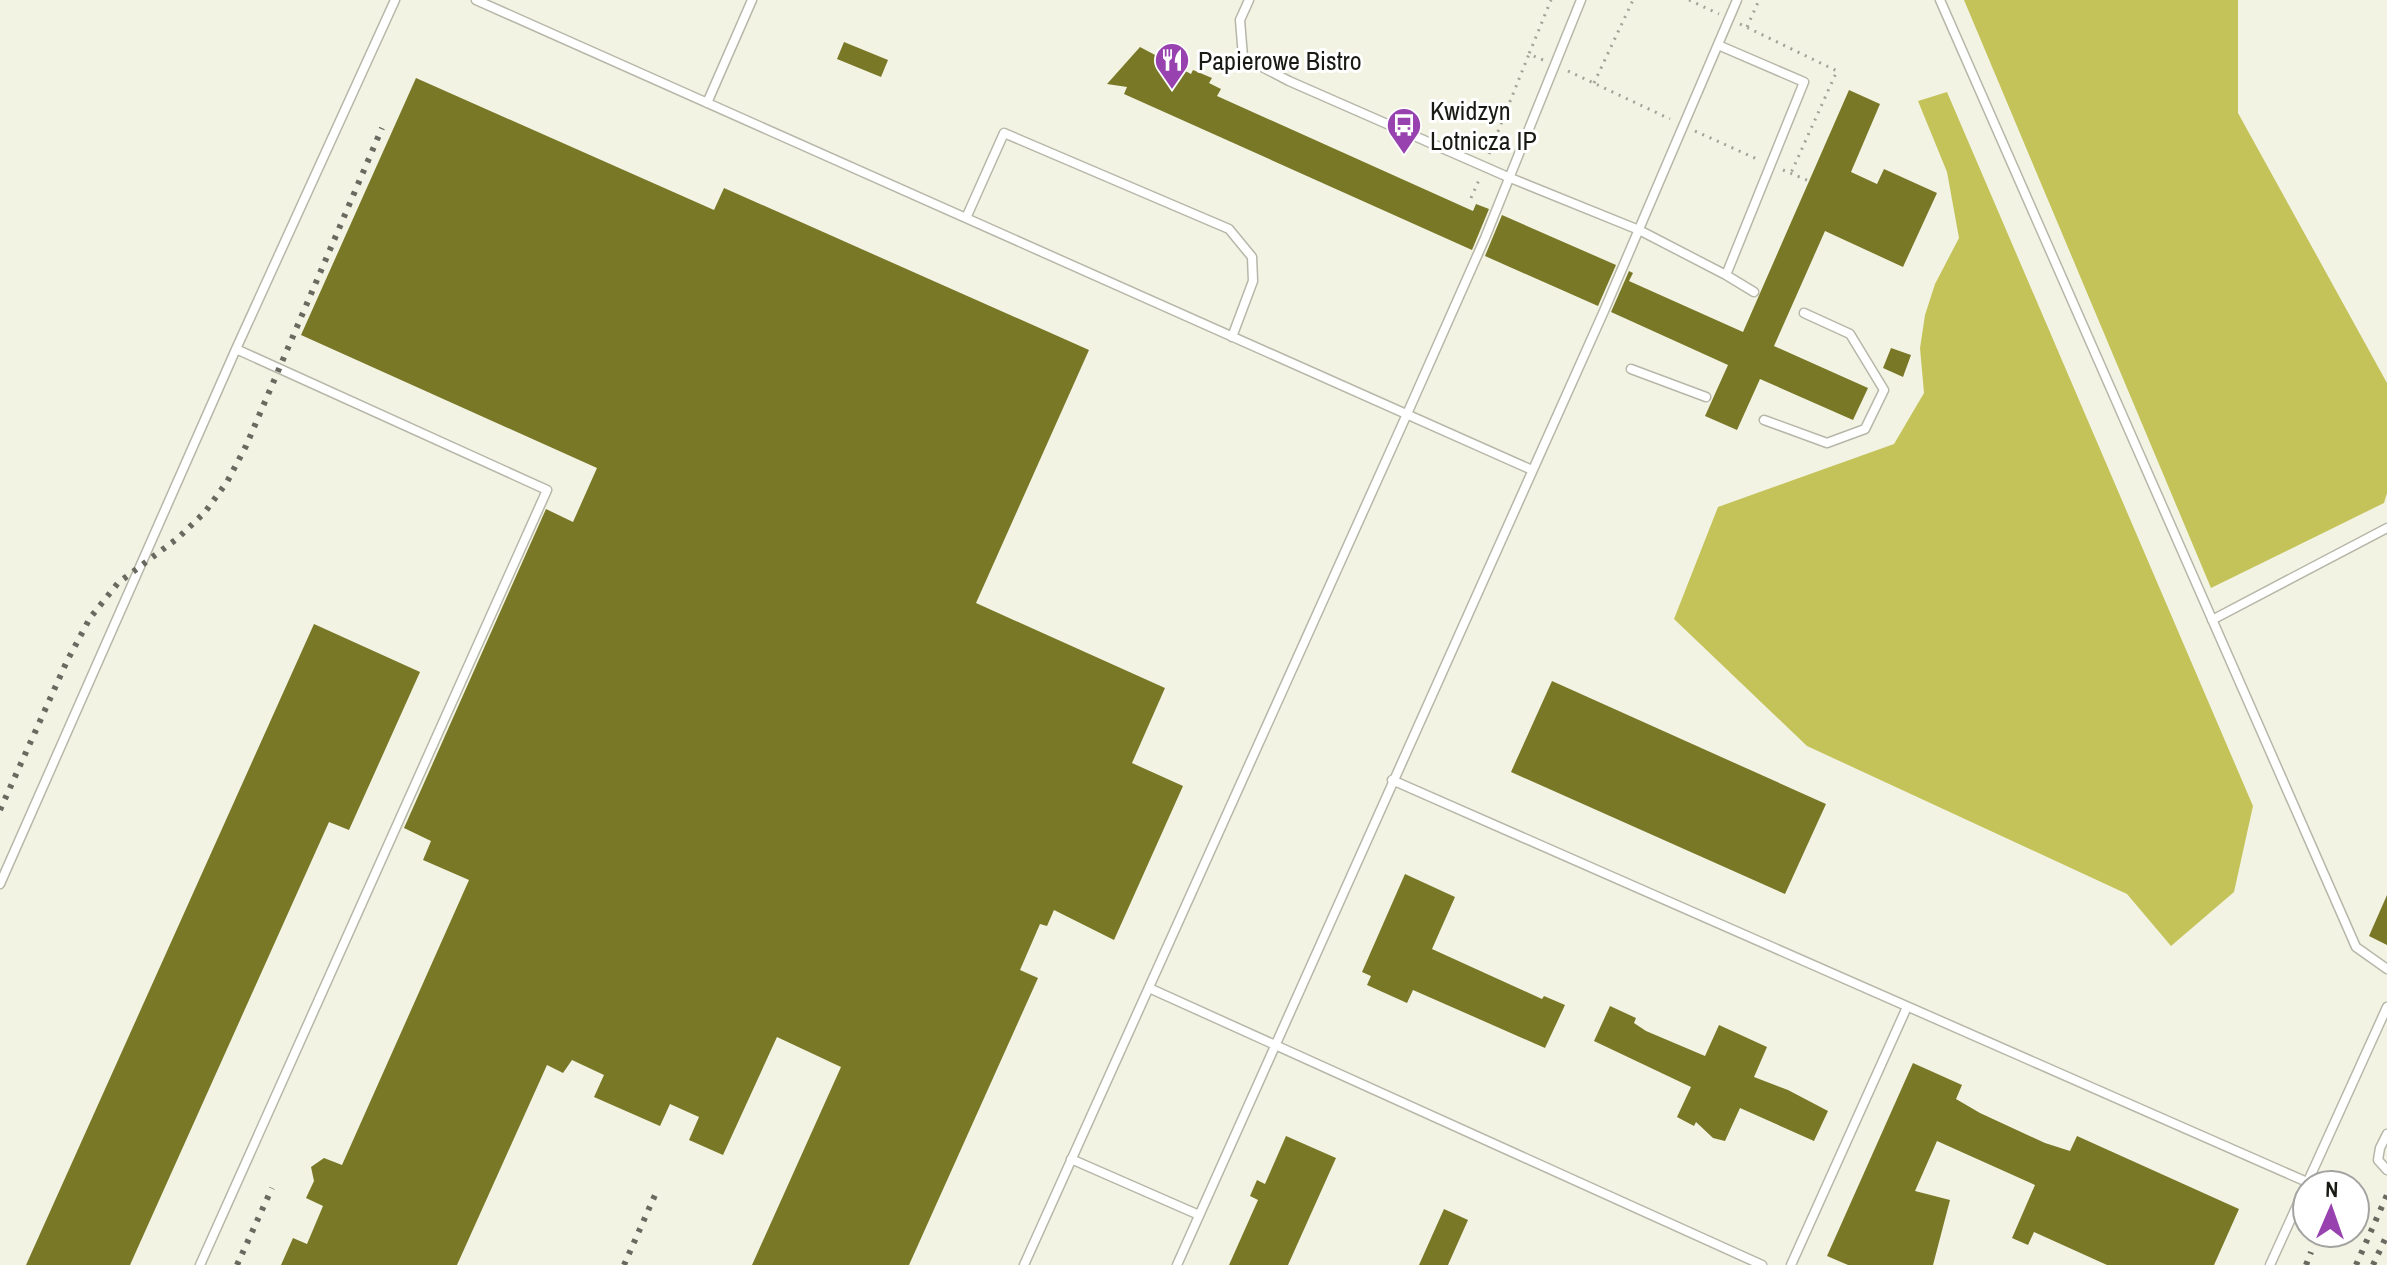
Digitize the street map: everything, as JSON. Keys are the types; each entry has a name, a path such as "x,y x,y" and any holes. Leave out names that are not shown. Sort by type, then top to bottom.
{"lane":[{"path":"0,884 236,349 395,0"},
{"path":"476,0 1532,470"},
{"path":"707,103 752,0"},
{"path":"1249,0 1240,20 1243,57 1289,81 1484,167 1639,230 1754,292"},
{"path":"1024,1265 1407,414 1581,0"},
{"path":"1177,1265 1639,230 1737,0"},
{"path":"1940,0 2356,947 2387,969"},
{"path":"1718,45 1804,82 1726,275"},
{"path":"966,218 1004,133 1229,229 1252,257 1253,281 1232,337"},
{"path":"1764,420 1827,443 1865,429 1884,390 1850,334 1804,313"},
{"path":"200,1265 547,490 236,349"},
{"path":"1631,369 1706,397"},
{"path":"2212,620 2387,528"},
{"path":"1392,780 2291,1175"},
{"path":"1149,988 1762,1265"},
{"path":"1791,1265 1907,1007"},
{"path":"2313,1169 2384,1021 2387,1007"},
{"path":"2387,1134 2378,1160 2387,1170"},
{"path":"1071,1159 1199,1215"},
{"path":"2270,1265 2291,1218"}],"path":[{"path":"1471,198 1551,0"},
{"path":"1594,83 1633,0"},
{"path":"1747,27 1759,0"},
{"path":"1529,54 1809,181"}],"shaded area":[{"path":"1964,0 2238,0 2238,113 2387,383 2387,493 2384,503 2211,588"},
{"path":"1947,92 2253,806 2234,892 2171,946 2127,894 1807,746 1674,619 1718,507 1894,444 1924,393 1920,348 1925,315 1935,284 1959,238 1947,172 1918,101"}],"building":[{"path":"844,42 888,60 881,77 837,59"},
{"path":"1140,47 1191,74 1193,70 1212,78 1209,83 1221,89 1217,96 1473,211 1476,204 1489,209 1472,250 1124,94 1127,87 1107,84"},
{"path":"416,78 714,210 724,188 1089,350 976,603 1165,688 1132,763 1183,786 1114,940 1054,910 1047,926 1040,924 1020,970 1038,978 909,1265 752,1265 841,1067 777,1037 723,1155 689,1140 699,1117 670,1104 660,1126 594,1097 604,1075 572,1060 563,1073 547,1065 457,1265 281,1265 293,1238 307,1244 323,1206 306,1198 314,1181 311,1167 324,1158 342,1165 469,880 423,860 431,841 404,828 546,509 573,522 597,468 301,335"},
{"path":"1849,90 1880,104 1851,172 1877,184 1884,169 1937,193 1903,267 1825,231 1774,346 1868,388 1853,420 1760,379 1737,430 1705,416 1728,365 1611,312 1629,271 1633,273 1629,281 1743,332"},
{"path":"1502,215 1616,265 1598,306 1485,256"},
{"path":"1891,348 1911,355 1903,377 1883,368"},
{"path":"314,624 420,672 349,830 329,822 130,1265 26,1265"},
{"path":"1552,681 1826,804 1785,894 1511,772"},
{"path":"1405,874 1455,897 1432,949 1542,999 1544,996 1565,1005 1545,1048 1413,990 1407,1003 1367,985 1371,976 1362,972"},
{"path":"2387,895 2387,945 2369,936"},
{"path":"1610,1006 1636,1018 1634,1023 1646,1031 1705,1056 1719,1025 1767,1047 1754,1077 1828,1111 1814,1141 1740,1108 1725,1141 1713,1138 1696,1122 1694,1126 1677,1117 1691,1087 1594,1041"},
{"path":"1913,1063 1962,1085 1956,1099 2045,1143 2070,1151 2077,1136 2239,1209 2214,1265 2107,1265 2034,1232 2028,1245 2012,1238 2035,1185 1937,1141 1915,1191 1950,1200 1933,1265 1848,1265 1827,1256"},
{"path":"1286,1136 1336,1158 1288,1265 1229,1265 1258,1200 1250,1196 1257,1180 1265,1184"},
{"path":"1444,1209 1468,1220 1448,1265 1419,1265"}],"railway":[{"path":"0,810 67,661 90,618 118,583 178,538 205,512 227,482 246,446 382,128"},
{"path":"237,1265 272,1188"},
{"path":"624,1265 655,1195"},
{"path":"2356,1265 2387,1195"},
{"path":"2373,1265 2387,1235"},
{"path":"2306,1265 2311,1252"}],"place":[{"name":"Papierowe Bistro","path":"1172,91"},
{"name":"Kwidzyn Lotnicza IP","path":"1404,156"}]}
